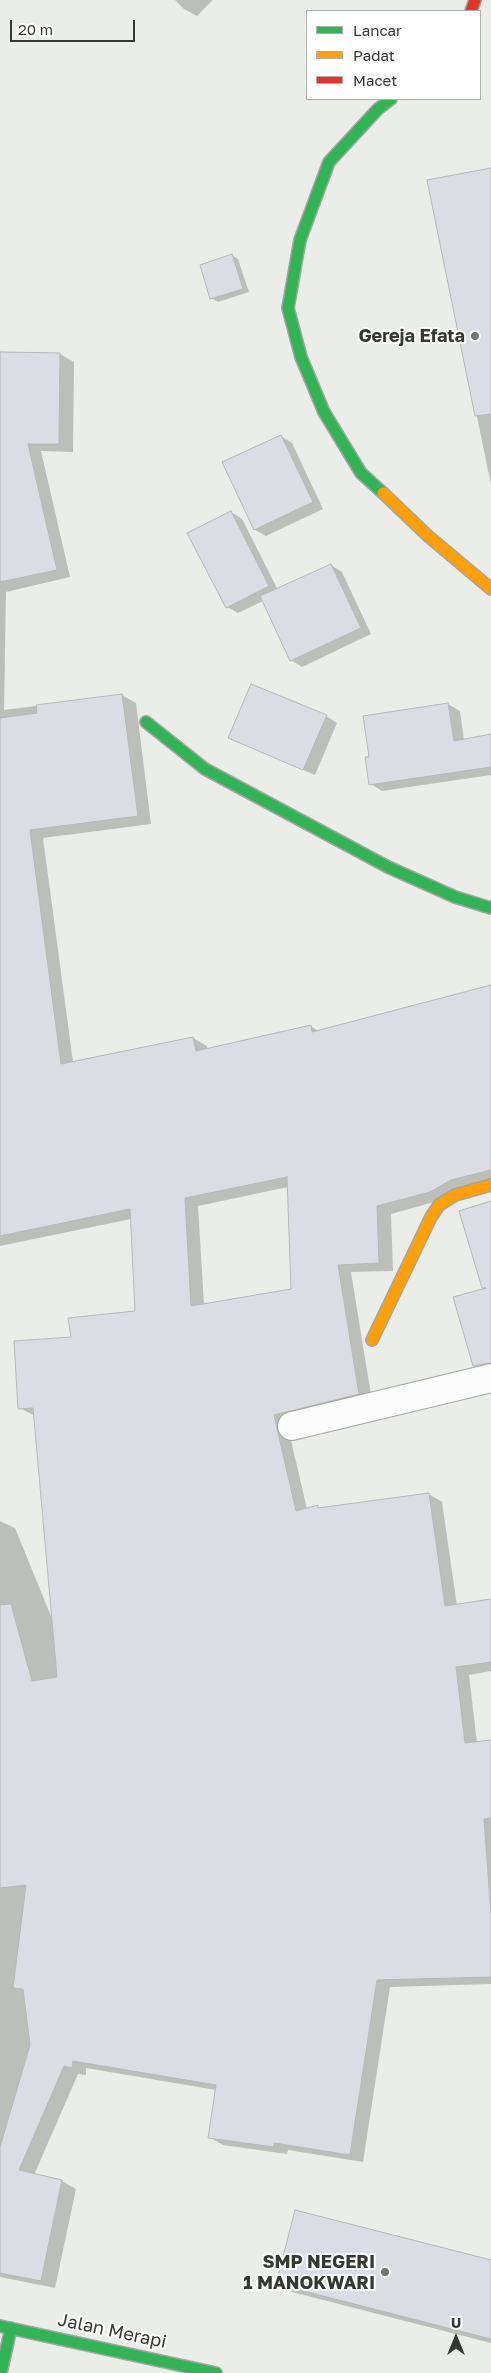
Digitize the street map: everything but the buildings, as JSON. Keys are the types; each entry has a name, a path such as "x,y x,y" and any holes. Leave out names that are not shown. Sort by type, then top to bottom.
{"street":[{"path":"390,100 378,109 329,162 300,240 288,308 301,357 324,412 361,473 428,536 491,589"},
{"path":"146,722 205,769 388,867 455,897 491,908"},
{"path":"372,1340 438,1205 455,1195 491,1185"},
{"path":"292,1426 491,1378"},
{"path":"1,2373 6,2327"},
{"name":"Jalan Merapi","path":"6,2327 216,2373"}],"traffic: fast":[{"path":"383,493 361,473 324,412 301,357 288,308 300,240 329,162 378,109 390,100"},
{"path":"146,722 205,769 388,867 455,897 491,908"},
{"path":"0,2326 216,2373"},
{"path":"1,2373 11,2328"}],"traffic: slow":[{"path":"383,493 428,536 491,589"},
{"path":"372,1340 431,1217 439,1205 455,1195 491,1185"}],"traffic: jam":[{"path":"471,10 475,0"}],"place":[{"name":"Gereja Efata","path":"475,336"},
{"name":"SMP NEGERI 1 MANOKWARI","path":"385,2272"}]}
